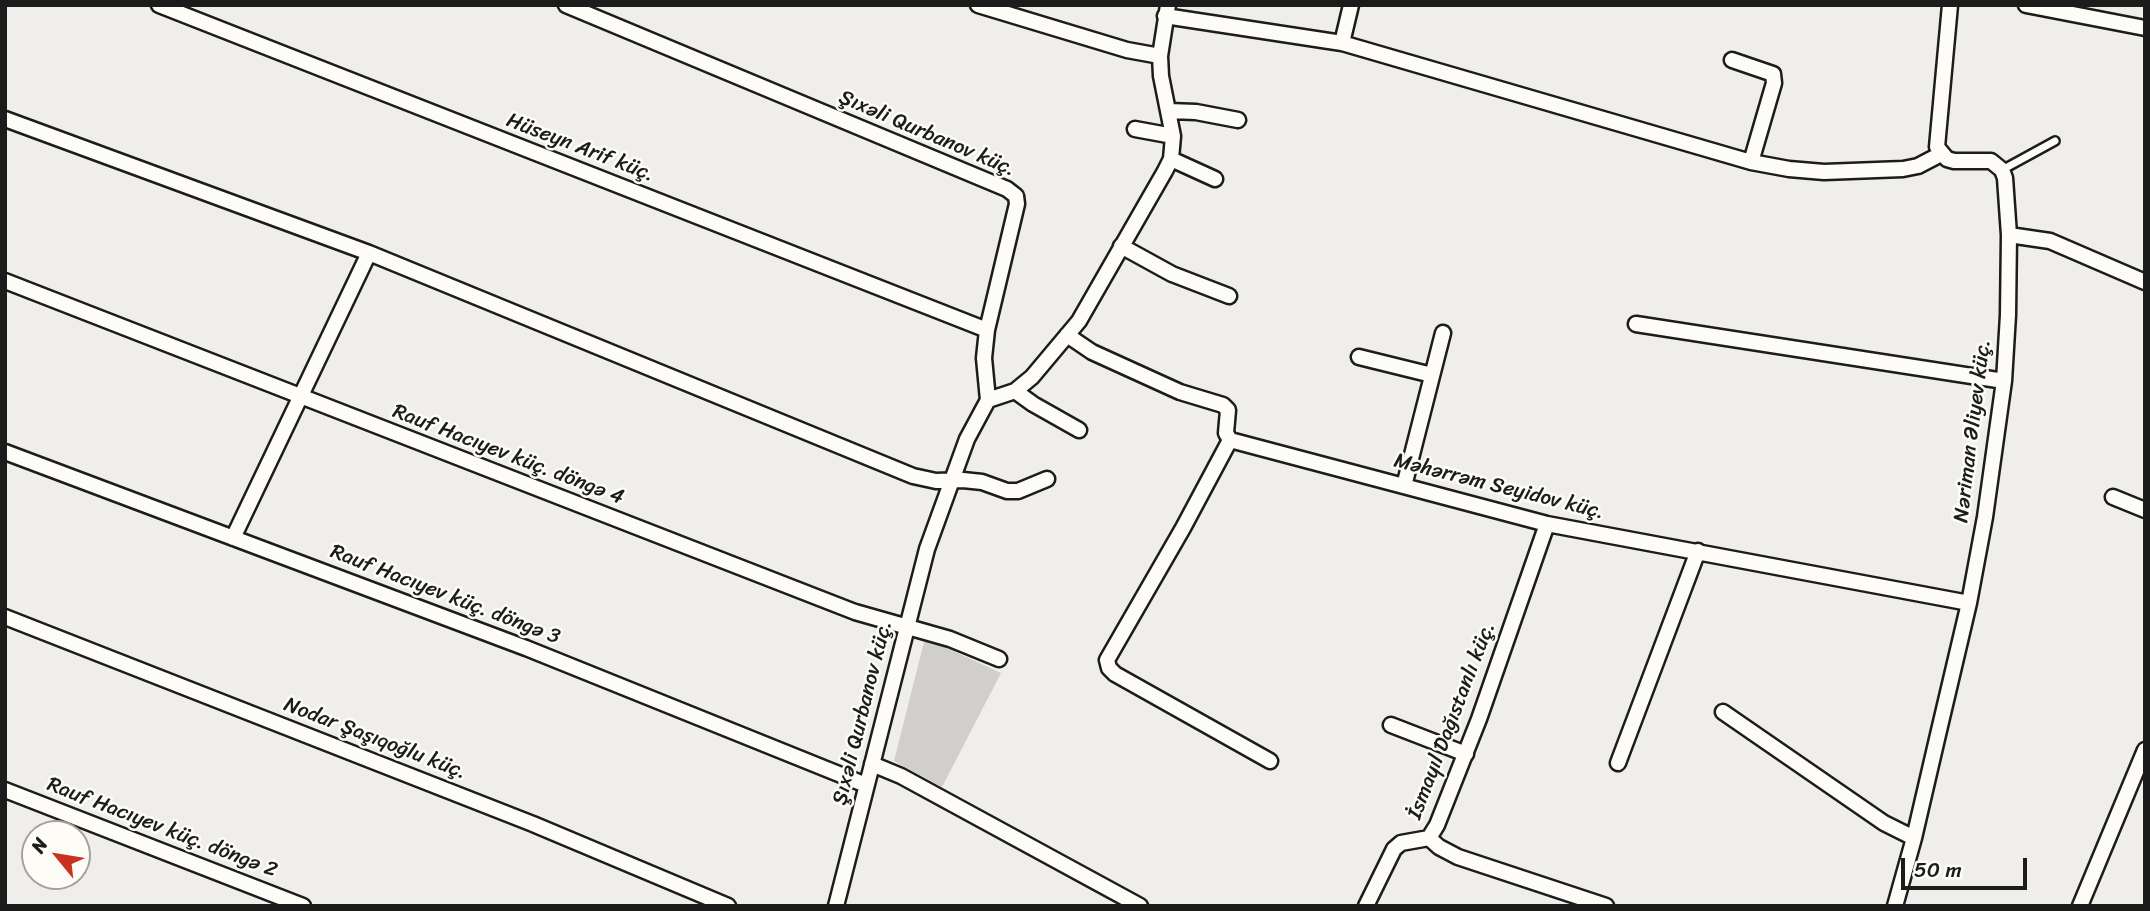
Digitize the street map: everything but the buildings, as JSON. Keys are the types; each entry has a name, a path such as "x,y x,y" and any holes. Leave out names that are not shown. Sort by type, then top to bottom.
{"street":[{"name":"Hüseyn Arif küç.","path":"159,5 986,330"},
{"name":"Şıxəli Qurbanov küç.","path":"566,5 995,184 1016,196 1017,204 986,330 984,358 988,400 967,439 927,549 835,906"},
{"path":"978,5 1127,50 1160,56"},
{"path":"1342,43 1351,5"},
{"path":"1950,5 1937,147 1941,154 1954,161 1991,161 2002,170"},
{"path":"2026,5 2145,28"},
{"path":"988,400 1015,391 1032,377 1067,335 1089,305 1171,159 1173,136 1161,76 1160,56 1167,10 1342,43 1751,162 1824,172 1866,171 1918,166 1941,154"},
{"path":"1732,60 1773,74 1774,83 1751,162"},
{"path":"1169,111 1196,112 1238,120"},
{"path":"5,119 369,253 913,477 950,482 982,482 1007,491 1018,491 1047,479"},
{"path":"1135,129 1173,136"},
{"path":"1171,159 1215,179"},
{"name":"Nəriman Əliyev küç.","path":"1895,906 1914,838 1969,603 1985,517 2004,381 2008,315 2009,235 2002,170"},
{"path":"2009,235 2050,242 2145,282"},
{"path":"1121,246 1172,274 1229,296"},
{"path":"233,537 369,253"},
{"name":"Rauf Hacıyev küç. döngə 4","path":"5,281 855,612 950,639 999,659"},
{"path":"1636,324 2004,381"},
{"path":"1404,486 1443,333"},
{"path":"1067,335 1092,352 1180,392 1223,405 1228,410 1226,433 1230,440 1107,660 1109,668 1115,674 1270,761"},
{"path":"1359,357 1432,375"},
{"path":"1015,391 1079,430"},
{"name":"Məhərrəm Seyidov küç.","path":"1230,440 1546,524 1969,603"},
{"name":"Rauf Hacıyev küç. döngə 3","path":"5,452 526,648 866,785"},
{"path":"2113,497 2145,510"},
{"name":"İsmayıl Dağıstanlı küç.","path":"1366,906 1394,849 1410,840 1429,838 1437,825 1465,754 1546,524"},
{"path":"1618,764 1698,551"},
{"name":"Nodar Şaşıqoğlu küç.","path":"5,617 521,819 728,906"},
{"path":"1723,712 1884,823 1914,838"},
{"path":"1391,724 1465,754"},
{"path":"2080,906 2145,750"},
{"path":"872,764 901,776 1140,906"},
{"name":"Rauf Hacıyev küç. döngə 2","path":"5,790 303,906"},
{"path":"1429,838 1458,857 1606,906"}],"lane":[{"path":"2002,170 2055,141"}],"shaded area":[{"path":"925,638 1001,673 942,787 894,761"}]}
